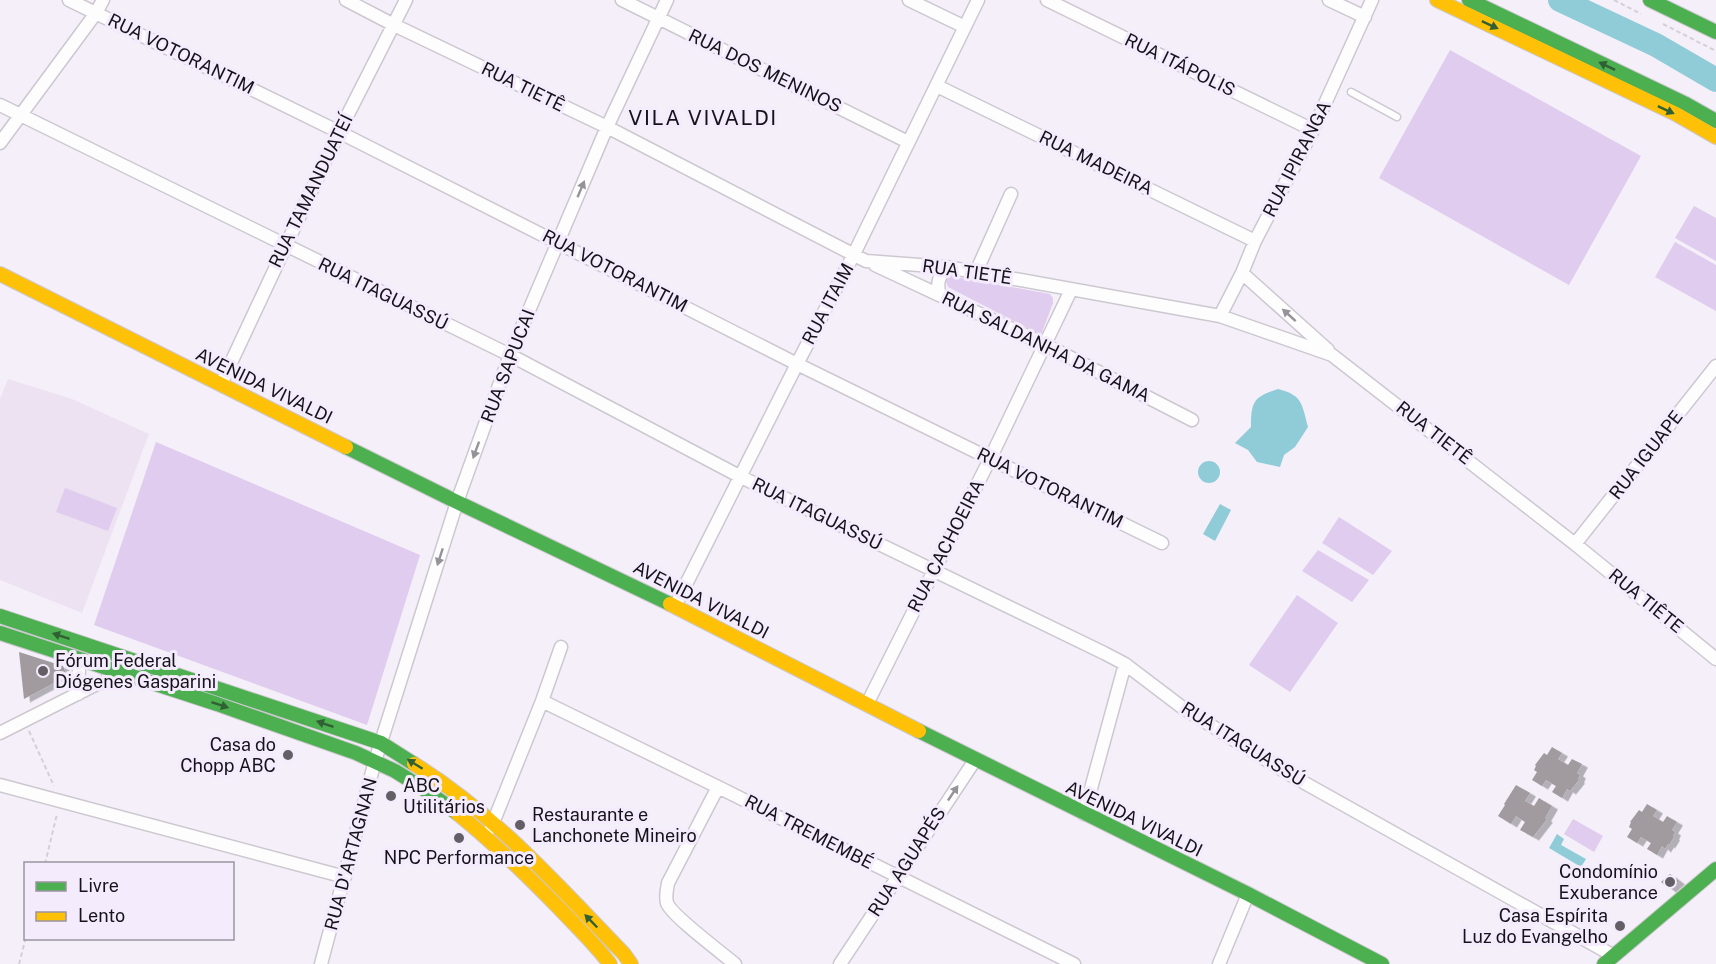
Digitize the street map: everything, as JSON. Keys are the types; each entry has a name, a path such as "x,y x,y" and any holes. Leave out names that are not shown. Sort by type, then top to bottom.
{"main road":[{"path":"1437,0 1676,114 1716,137"},
{"path":"1469,0 1686,104 1716,121"},
{"path":"1650,0 1716,32"},
{"name":"AVENIDA VIVALDI","path":"0,274 457,502 675,606 975,760 1248,894 1382,964"},
{"path":"0,616 381,743 462,796 494,824 559,887 631,964"},
{"path":"0,633 248,714 375,761 395,771 447,805 515,863 610,964"},
{"path":"1609,960 1716,870"}],"street":[{"name":"RUA VOTORANTIM","path":"69,0 97,5 339,132 797,364 1162,543"},
{"name":"RUA TIETÊ","path":"346,0 607,127 866,261 946,267 1220,316 1332,355 1575,544"},
{"name":"RUA TAMANDUATEÍ","path":"221,384 339,132 406,0"},
{"name":"RUA DOS MENINOS","path":"622,0 908,142"},
{"name":"RUA SAPUCAI","path":"381,743 457,502 510,356 607,127 667,0"},
{"path":"909,0 965,27"},
{"name":"RUA ITAIM","path":"675,606 938,86 978,0"},
{"name":"RUA ITÁPOLIS","path":"1047,0 1313,130"},
{"path":"1329,0 1365,17"},
{"name":"RUA IPIRANGA","path":"1220,316 1255,241 1313,130 1372,0"},
{"path":"0,143 97,5"},
{"name":"RUA MADEIRA","path":"938,86 1255,241"},
{"name":"RUA ITAGUASSÚ","path":"0,105 510,356 741,477 1125,664 1183,708 1294,777 1609,960"},
{"path":"976,272 1011,194"},
{"name":"RUA SALDANHA DA GAMA","path":"866,261 1046,345 1192,420"},
{"path":"940,295 937,287 939,278 946,267"},
{"path":"1242,273 1332,355"},
{"name":"RUA CACHOEIRA","path":"867,704 990,459 1071,290"},
{"name":"RUA IGUAPE","path":"1575,544 1715,369"},
{"name":"RUA TIÊTE","path":"1575,544 1716,659"},
{"path":"486,837 494,824 561,648"},
{"path":"78,658 80,667 78,694"},
{"path":"1084,814 1125,664"},
{"path":"0,733 125,673"},
{"name":"RUA TREMEMBÉ","path":"542,701 1074,964"},
{"name":"RUA D'ARTAGNAN","path":"321,964 381,743"},
{"name":"RUA AGUAPÉS","path":"840,964 975,760"},
{"path":"0,785 345,878"},
{"path":"718,787 668,884 666,894 667,902 676,914 735,964"},
{"path":"1219,964 1248,894"}],"lane":[{"path":"1352,92 1397,117"}],"path":[{"path":"24,721 61,801 46,862"},
{"path":"19,964 25,940"}],"shaded area":[{"path":"1450,50 1641,156 1569,285 1379,178"},
{"path":"1694,206 1716,218 1716,261 1675,238"},
{"path":"1675,242 1716,265 1716,311 1655,277"},
{"path":"951,276 1050,294 1053,303 1041,335 948,287 946,281"},
{"path":"8,379 72,399 149,434 82,613 0,580 0,399"},
{"path":"156,442 420,555 367,725 94,625"},
{"path":"65,488 117,508 108,531 56,512"},
{"path":"1339,517 1392,551 1373,575 1322,543"},
{"path":"1318,550 1369,580 1352,602 1302,571"},
{"path":"1297,595 1338,623 1290,692 1249,665"},
{"path":"1573,819 1603,836 1594,852 1564,834"}],"water":[{"path":"1278,389 1297,398 1308,427 1295,447 1284,455 1280,467 1257,462 1248,450 1235,443 1251,427 1252,411 1256,401"},
{"path":"1209,461 1217,464 1220,472 1217,480 1209,483 1201,480 1198,472 1201,464"},
{"path":"1220,504 1231,510 1215,541 1203,534"},
{"path":"1557,834 1564,839 1561,845 1586,859 1581,867 1549,848"}],"building":[{"name":"Fórum Federal Diógenes Gasparini","path":"19,652 63,666 67,676 24,699"},
{"path":"1552,747 1562,753 1558,759 1568,765 1572,759 1582,764 1577,773 1580,775 1579,780 1570,791 1567,789 1562,798 1552,792 1556,786 1546,780 1542,786 1532,780 1537,772 1534,770 1535,765 1544,753 1547,755"},
{"path":"1516,785 1530,793 1525,801 1534,806 1539,798 1552,806 1545,818 1547,819 1533,837 1520,830 1525,822 1516,816 1511,824 1498,816"},
{"path":"1647,804 1657,810 1653,816 1663,822 1667,816 1677,822 1672,830 1675,832 1674,837 1665,849 1662,846 1657,855 1647,849 1651,843 1641,837 1637,843 1627,837 1632,829 1629,827 1630,822 1639,810 1642,812"},
{"name":"Condomínio Exuberance","path":"1670,874 1679,881 1670,889 1661,882"}],"waterway":[{"path":"1560,0 1656,45 1716,80"}],"traffic: fast":[{"path":"1469,0 1686,104 1716,121"},
{"path":"1650,0 1716,32"},
{"path":"346,447 670,604"},
{"path":"0,616 381,743 414,764"},
{"path":"0,633 217,704 356,753 395,771 457,813"},
{"path":"919,731 1248,894 1382,964"},
{"path":"1604,964 1716,869"}],"traffic: slow":[{"path":"1437,0 1676,114 1716,137"},
{"path":"0,274 346,447"},
{"path":"670,604 919,731"},
{"path":"414,764 472,805 499,828 575,903 631,964"},
{"path":"457,813 535,884 610,964"}],"place":[{"name":"Fórum Federal Diógenes Gasparini","path":"43,671"},
{"name":"Casa do Chopp ABC","path":"288,755"},
{"name":"ABC Utilitários","path":"391,796"},
{"name":"Restaurante e Lanchonete Mineiro","path":"520,825"},
{"name":"NPC Performance","path":"459,838"},
{"name":"Condomínio Exuberance","path":"1670,882"},
{"name":"Casa Espírita Luz do Evangelho","path":"1620,926"}],"district":[{"name":"VILA VIVALDI","path":"703,118"}]}
